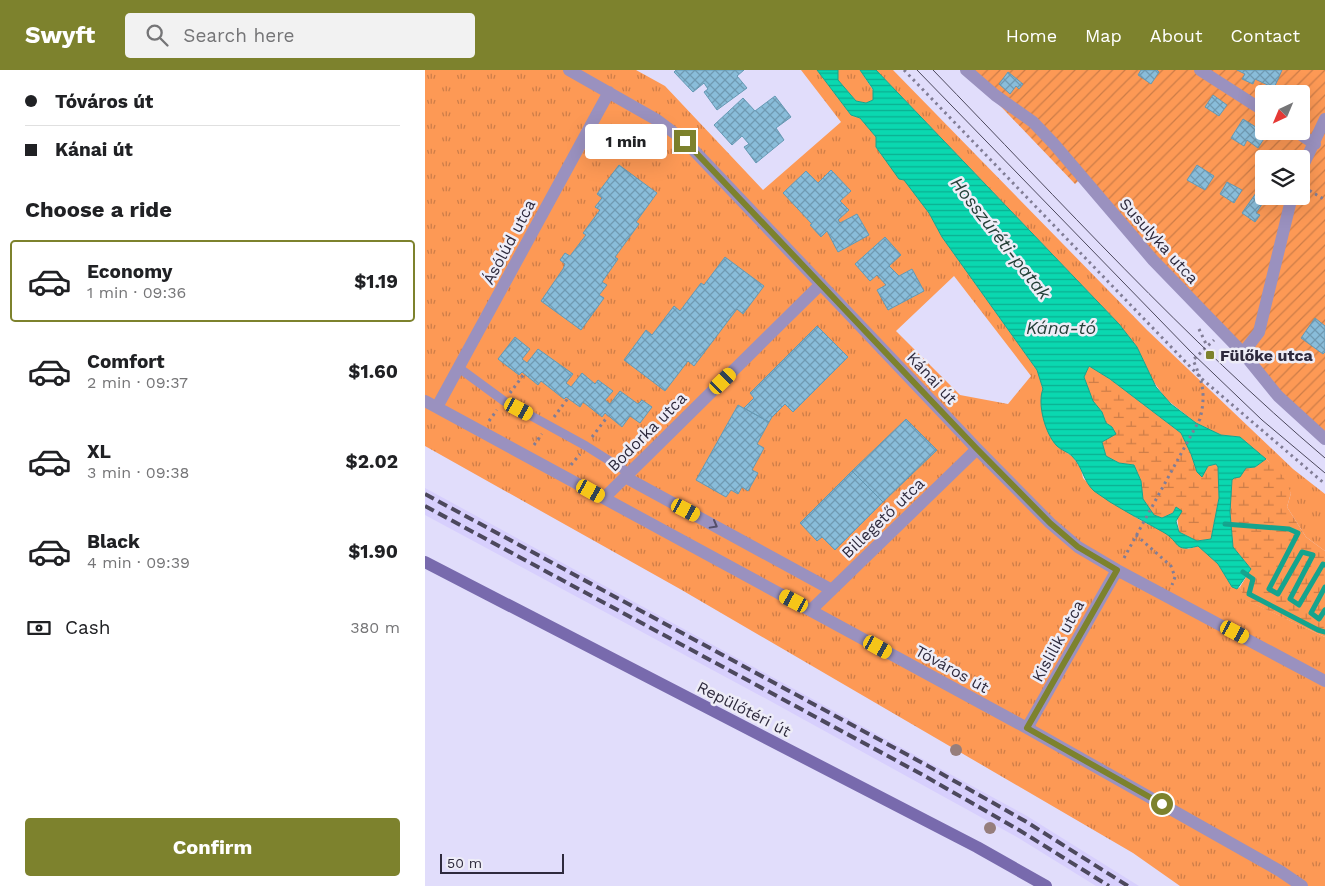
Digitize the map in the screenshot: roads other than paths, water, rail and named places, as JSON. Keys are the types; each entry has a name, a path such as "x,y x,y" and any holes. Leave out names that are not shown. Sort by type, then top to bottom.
{"street":[{"name":"Kánai út","path":"569,70 657,120 685,141 977,449 1050,523 1078,547 1117,570 1325,681"},
{"name":"Susulyka utca","path":"966,70 995,95 1033,122 1153,260 1243,353 1277,396 1325,439"},
{"path":"1200,70 1255,105"},
{"name":"Ásólúd utca","path":"437,407 609,92"},
{"path":"1310,153 1325,119"},
{"path":"1309,140 1315,144"},
{"path":"1243,353 1259,332 1290,205"},
{"name":"Bodorka utca","path":"604,498 821,284"},
{"name":"Tóváros út","path":"425,401 1027,728 1280,871 1302,886"},
{"name":"Billegető utca","path":"811,610 977,449"},
{"path":"627,475 832,590"},
{"name":"Repülőtéri út","path":"425,562 977,847 1046,886"},
{"name":"Kislilik utca","path":"1027,728 1117,570"},
{"name":"Kánai út","path":"1303,668 1325,670"}],"lane":[{"path":"459,368 504,401 586,446 627,475"}],"water":[{"name":"Kána-tó","path":"817,70 838,70 838,80 856,101 866,103 873,100 873,89 860,70 876,70 1119,324 1137,347 1156,387 1171,404 1196,423 1221,435 1240,437 1266,459 1255,467 1246,468 1240,477 1232,480 1230,512 1233,547 1251,569 1237,589 1232,587 1218,564 1198,546 1190,548 1181,547 1163,532 1110,502 1090,487 1076,460 1060,449 1049,434 1043,418 1041,395 1043,389 1037,370 942,237 929,213 904,180 899,179 876,147 876,137 860,118 851,115","holes":["1089,366 1110,379 1181,433 1197,472 1202,477 1208,466 1216,464 1218,467 1219,498 1211,539 1197,541 1179,532 1176,521 1182,511 1176,507 1173,513 1162,518 1154,515 1143,499 1141,481 1134,465 1119,463 1106,456 1102,442 1116,434 1112,427 1106,423 1102,412 1093,401 1084,377"]}],"waterway":[{"path":"1225,524 1289,529 1298,533 1269,589 1278,594 1302,552 1313,555 1290,599 1299,605 1323,564 1325,565"},
{"name":"Hosszúréti-patak","path":"1243,572 1253,579 1249,594 1325,632"},
{"path":"1325,587 1311,613 1319,619 1325,610"}],"tram line":[{"path":"917,70 1191,352 1262,420 1325,473"},
{"path":"933,70 1173,318 1273,413 1325,458"}],"railway":[{"path":"425,494 928,766 1025,821 1128,886"},
{"path":"425,506 923,775 1019,830 1109,886"}],"place":[{"name":"Fülőke utca","path":"1210,355"}]}
